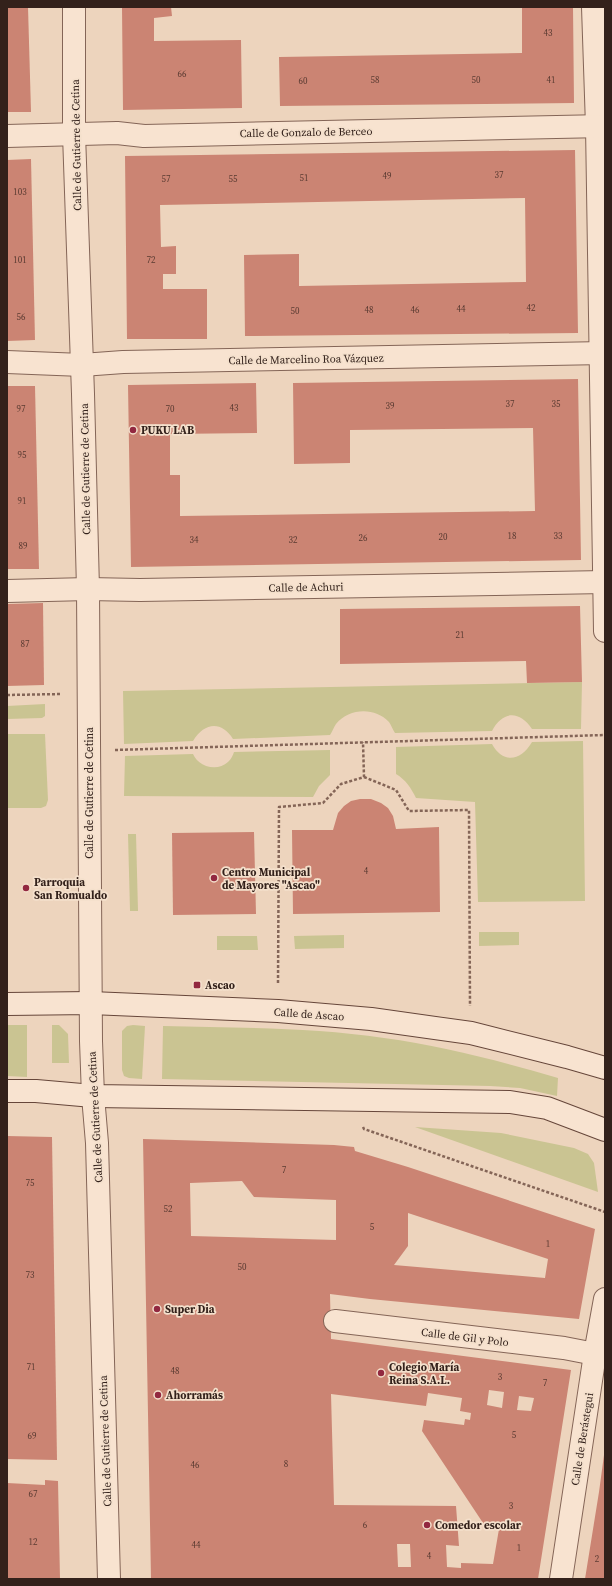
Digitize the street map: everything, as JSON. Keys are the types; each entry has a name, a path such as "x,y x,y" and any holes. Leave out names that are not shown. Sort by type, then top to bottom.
{"street":[{"name":"Calle de Gutierre de Cetina","path":"74,7 74,134 88,589 93,1096 97,1151 108,1579"},
{"path":"593,7 601,126 605,630"},
{"name":"Calle de Gonzalo de Berceo","path":"7,136 117,133 144,136 601,126"},
{"name":"Calle de Marcelino Roa Vázquez","path":"7,362 82,365 139,362 603,353"},
{"name":"Calle de Achuri","path":"7,591 604,582"},
{"name":"Calle de Ascao","path":"7,1004 91,1003 278,1011 371,1019 471,1033 605,1068"},
{"path":"7,1091 36,1091 93,1096 510,1102 547,1108 605,1130"},
{"name":"Calle de Berástegui","path":"561,1579 595,1354 605,1299"},
{"name":"Calle de Gil y Polo","path":"335,1321 564,1348 595,1354"}],"path":[{"path":"7,695 89,693"},
{"path":"89,751 605,735"},
{"path":"363,742 364,777"},
{"path":"278,1011 279,807 323,803 341,784 364,777 396,790 409,811 469,810 471,1033"},
{"path":"355,1100 364,1129 605,1212"}],"shaded area":[{"path":"582,682 581,729 532,729 522,719 512,715 501,719 492,731 395,733 389,722 383,717 370,712 362,711 355,712 341,719 336,724 330,735 233,739 223,729 213,726 202,730 193,741 124,744 123,691"},
{"path":"45,704 45,716 42,718 7,719 7,706"},
{"path":"7,734 45,734 48,800 46,806 41,808 7,808"},
{"path":"583,741 585,901 478,902 475,802 416,798 408,784 396,774 396,747 492,744 501,755 512,758 523,753 532,742"},
{"path":"330,750 330,775 319,786 313,797 124,796 125,756 193,754 200,763 204,765 210,767 220,767 229,761 234,752"},
{"path":"128,834 136,834 138,911 130,911"},
{"path":"479,932 519,932 519,945 479,946"},
{"path":"344,935 344,948 295,949 294,936"},
{"path":"217,936 257,936 258,950 217,950"},
{"path":"7,1025 27,1025 27,1077 7,1076"},
{"path":"52,1025 59,1025 68,1034 69,1063 52,1063"},
{"path":"127,1026 145,1026 142,1079 124,1076 122,1070 122,1031"},
{"path":"163,1026 301,1030 357,1034 406,1041 471,1055 558,1078 557,1096 520,1088 490,1086 162,1079"},
{"path":"415,1127 501,1133 574,1148 588,1154 594,1163 598,1192"}],"building":[{"path":"7,7 28,7 31,112 7,112"},
{"path":"122,7 171,7 172,16 154,18 154,41 241,40 242,108 123,110"},
{"path":"522,7 573,7 574,103 280,106 279,57 522,53"},
{"path":"575,150 578,333 245,336 244,255 299,254 299,286 526,282 525,198 160,205 161,247 176,246 176,274 163,274 163,289 207,289 207,339 127,339 125,156"},
{"path":"31,159 35,340 7,341 7,160"},
{"path":"578,379 581,560 131,567 128,385 256,383 257,433 170,434 170,475 180,475 180,516 257,515 535,511 533,428 350,430 350,463 294,464 293,383"},
{"path":"7,386 35,386 39,569 7,569"},
{"path":"43,603 44,685 7,686 7,604"},
{"path":"580,606 582,682 527,683 526,661 340,664 340,609"},
{"path":"371,799 388,808 393,816 396,829 439,827 440,912 293,914 292,830 333,830 338,813 344,806 351,801"},
{"name":"Centro Municipal de Mayores \"Ascao\"","path":"254,832 256,914 173,915 172,833"},
{"path":"7,1136 52,1137 57,1460 7,1459"},
{"path":"143,1139 334,1145 354,1147 355,1151 595,1229 579,1319 330,1294 331,1339 571,1370 538,1579 151,1579","holes":["242,1181 254,1197 336,1200 336,1240 191,1236 190,1183","408,1213 548,1259 545,1278 394,1265 408,1246","489,1390 504,1392 502,1408 487,1405","428,1393 462,1398 460,1411 471,1413 470,1420 465,1419 464,1425 424,1420 422,1431 487,1529 499,1529 493,1564 461,1563 461,1568 447,1567 446,1545 459,1546 456,1506 334,1505 331,1394 426,1406","519,1396 534,1398 531,1411 517,1410","397,1544 410,1544 411,1567 398,1567"]},
{"path":"604,1455 605,1579 585,1579 599,1492"},
{"path":"45,1480 58,1481 60,1579 7,1579 7,1483 45,1485"}],"place":[{"name":"PUKU LAB","path":"133,430"},
{"name":"Centro Municipal de Mayores \"Ascao\"","path":"214,878"},
{"name":"Parroquia San Romualdo","path":"26,888"},
{"name":"Ascao","path":"197,985"},
{"name":"Super Dia","path":"157,1309"},
{"name":"Colegio María Reina S.A.L.","path":"381,1373"},
{"name":"Ahorramás","path":"158,1395"},
{"name":"Comedor escolar","path":"427,1525"}]}
